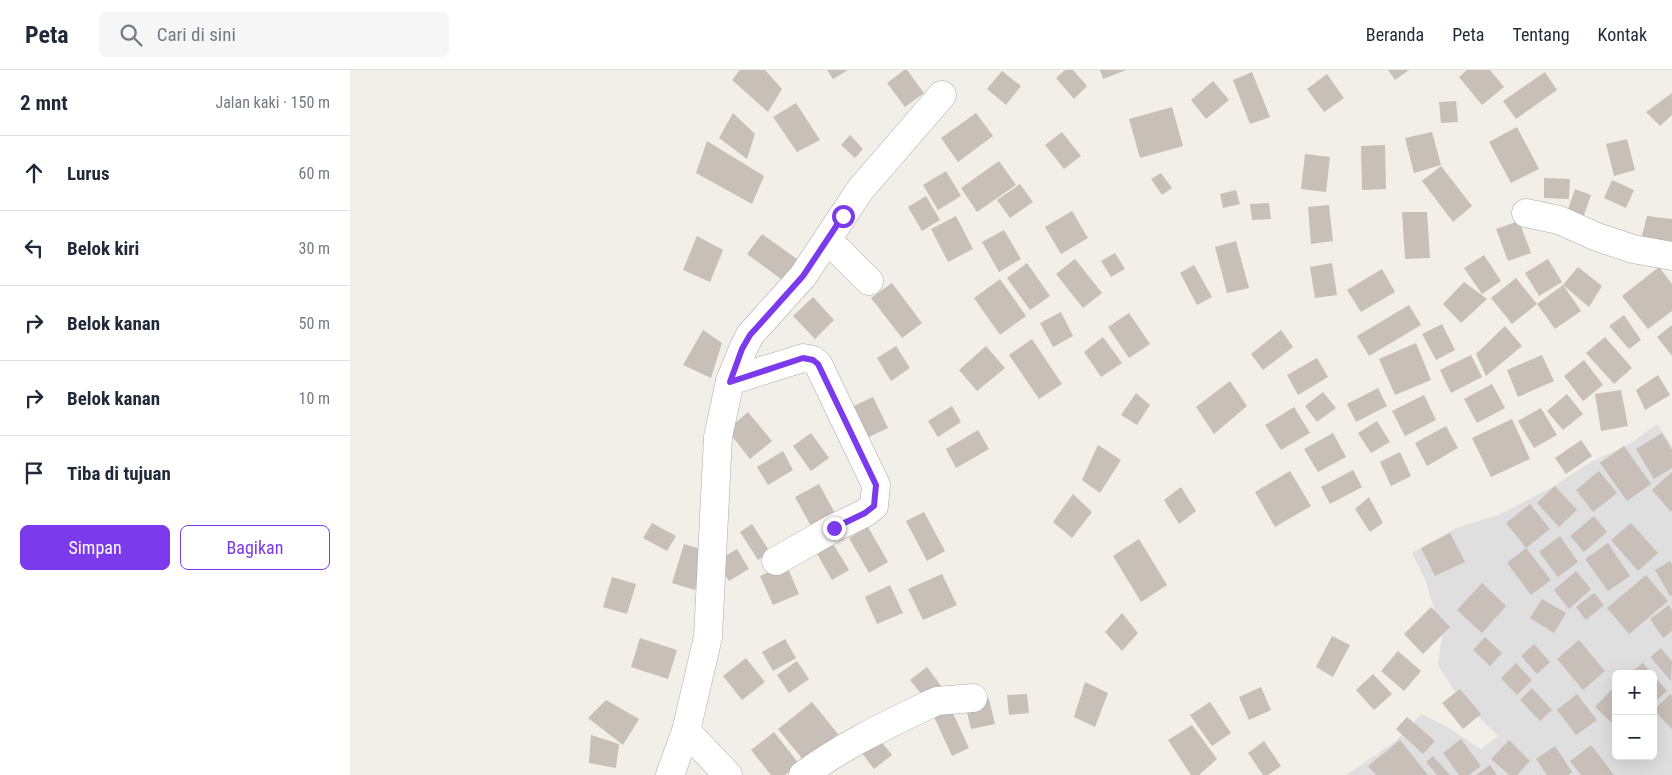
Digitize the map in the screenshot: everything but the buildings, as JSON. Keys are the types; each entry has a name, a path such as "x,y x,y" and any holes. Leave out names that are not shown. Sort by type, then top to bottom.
{"street":[{"path":"670,775 686,731 708,637 718,437 730,382 742,349 750,335 803,276 860,190 942,96"},
{"path":"1526,213 1559,220 1597,237 1633,249 1672,256"},
{"path":"826,242 839,251 868,281"},
{"path":"730,382 803,358 813,360 818,364 876,485 874,506 865,513 834,528 776,561"},
{"path":"803,775 820,762 846,747 937,701 973,698"},
{"path":"686,731 728,775"}],"shaded area":[{"path":"1657,424 1672,446 1672,775 1346,775 1396,741 1421,714 1449,728 1481,749 1498,736 1459,698 1438,665 1442,635 1425,579 1412,553 1456,528 1498,515 1549,489 1591,462 1631,443"}],"route":[{"path":"834,528 865,513 874,506 876,485 818,364 808,358 803,358 730,382 742,349 750,335 803,276 843,216"}]}
